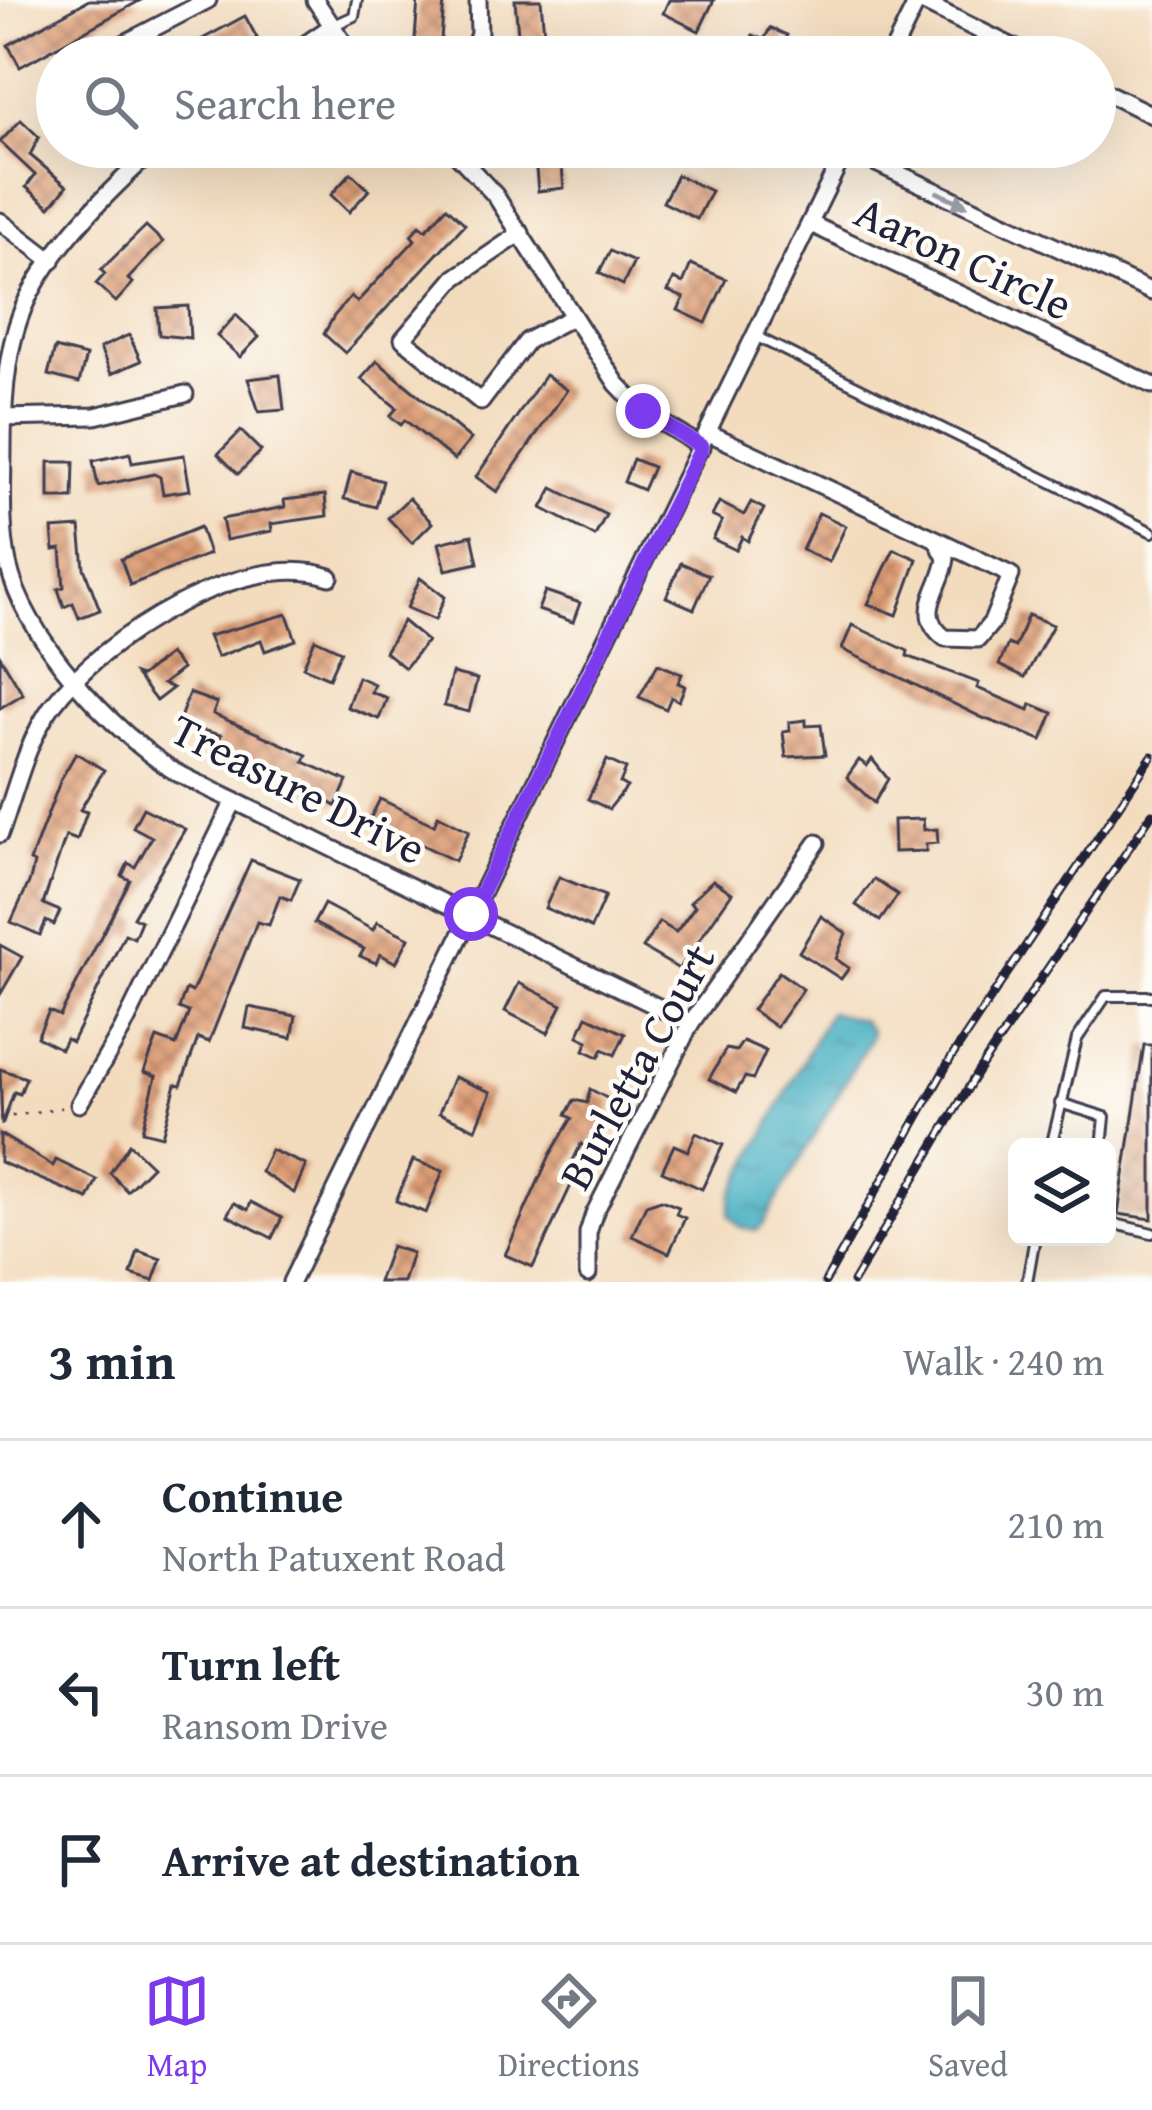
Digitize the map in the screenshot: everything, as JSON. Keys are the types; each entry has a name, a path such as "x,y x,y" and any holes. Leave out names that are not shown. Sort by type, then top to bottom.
{"street":[{"path":"139,36 208,0"},
{"path":"315,0 336,36"},
{"path":"478,0 478,36"},
{"path":"900,36 918,0 991,36"},
{"path":"317,36 329,28"},
{"path":"1116,97 1152,115"},
{"name":"Treasure Drive","path":"138,168 52,261 20,320 2,418 9,566 33,621 77,679 150,756 691,1023"},
{"path":"468,168 521,232 597,359 643,411 936,538 1011,575 992,622 978,639 945,638 930,620 928,605 946,558 936,538"},
{"path":"291,1282 837,168"},
{"name":"Aaron Circle","path":"888,168 1152,292"},
{"path":"0,221 52,261"},
{"name":"Aaron Circle","path":"811,224 1152,385"},
{"path":"521,232 455,278 403,339 481,402 527,341 572,317"},
{"path":"2,418 94,416 185,394"},
{"path":"0,834 41,724 77,679 150,622 220,586 287,570 330,578"},
{"path":"79,1104 122,1030 234,801"},
{"name":"Burletta Court","path":"588,1274 588,1232 594,1214 691,1023 817,843"}],"lane":[{"path":"329,28 354,16 356,0"},
{"path":"756,336 1152,532"},
{"path":"1053,1138 1077,1040 1106,996 1152,996"},
{"path":"1060,1103 1105,1118 1103,1138"},
{"path":"1116,1224 1152,1233"},
{"path":"1028,1282 1034,1246"}],"path":[{"path":"0,1118 79,1104"}],"water":[{"path":"829,1012 861,1020 871,1032 870,1039 762,1226 756,1231 740,1227 729,1215 732,1195"}],"building":[{"path":"89,0 141,0 76,36 36,36 36,58 20,67 8,45"},
{"path":"418,0 444,0 441,36 415,36"},
{"path":"515,0 541,0 544,36 518,36"},
{"path":"669,0 714,0 699,31 663,13"},
{"path":"245,16 256,36 208,36"},
{"path":"770,28 787,35 787,36 766,36"},
{"path":"21,120 36,134 30,155 36,168 46,168 67,186 50,207 26,187 35,175 0,142"},
{"path":"536,168 562,168 564,188 538,191"},
{"path":"351,173 369,190 349,212 331,195"},
{"path":"677,175 711,191 697,219 663,202"},
{"path":"447,207 465,224 345,353 324,334 334,316 351,296 357,302 415,240 411,235 420,225 426,230"},
{"path":"146,226 163,242 128,279 133,283 116,302 96,284 105,274 101,270"},
{"path":"610,251 634,262 623,285 599,273"},
{"path":"691,264 726,279 706,323 678,310 684,298 668,291 674,279 683,283"},
{"path":"188,306 190,338 159,335 157,308"},
{"path":"236,315 259,337 240,357 217,336"},
{"path":"129,335 141,361 111,374 100,348"},
{"path":"55,348 86,356 79,383 48,375"},
{"path":"377,361 471,439 454,460 405,420 401,425 390,416 397,408 361,379"},
{"path":"280,375 284,410 259,412 248,379"},
{"path":"545,375 567,390 497,492 476,477"},
{"path":"241,431 261,451 238,474 218,454"},
{"path":"130,453 132,463 184,455 190,490 163,494 160,477 154,474 98,486 93,461"},
{"path":"633,459 653,467 643,490 624,482"},
{"path":"49,462 74,462 73,498 49,498"},
{"path":"351,472 383,481 376,507 344,499"},
{"path":"553,488 606,515 595,536 542,508"},
{"path":"325,495 327,516 271,524 272,531 226,540 222,519 285,507 284,500"},
{"path":"409,498 432,523 412,543 388,518"},
{"path":"719,502 744,515 751,502 764,509 748,541 742,537 736,550 713,539 722,521 712,516"},
{"path":"819,513 846,526 829,562 802,550"},
{"path":"80,527 84,568 100,610 79,618 73,603 64,607 58,589 64,587 61,549 54,550 52,529"},
{"path":"200,527 209,554 130,585 121,559"},
{"path":"472,535 478,563 446,570 439,543"},
{"path":"894,549 917,559 897,615 868,604"},
{"path":"681,563 709,575 694,609 666,597"},
{"path":"420,578 445,597 435,620 407,608"},
{"path":"545,591 580,603 573,622 538,610"},
{"path":"287,614 296,640 265,651 261,640 217,657 208,636"},
{"path":"1028,615 1053,625 1025,677 999,665 1008,644 1015,647"},
{"path":"403,621 427,641 405,668 385,652"},
{"path":"852,625 908,651 907,656 979,683 977,688 1029,710 1031,704 1053,713 1042,740 983,718 842,649"},
{"path":"315,639 341,651 329,678 303,667"},
{"path":"169,654 182,669 163,684 173,688 156,701 135,674 141,676"},
{"path":"0,656 23,694 0,708"},
{"path":"658,664 682,674 678,683 685,686 679,701 671,697 666,709 639,697"},
{"path":"452,673 477,679 469,712 444,706"},
{"path":"358,677 374,684 371,692 387,698 379,719 347,707"},
{"path":"189,693 217,703 213,714 307,755 304,762 347,781 336,806 279,772 277,776 233,752 231,757 215,750 221,735 178,724"},
{"path":"806,720 806,726 821,725 825,755 786,757 783,732 790,731 789,722"},
{"path":"76,753 104,770 80,810 87,812 77,840 66,836 43,904 60,911 54,925 46,921 40,935 11,922 30,880 34,863 30,861 61,779"},
{"path":"872,759 888,779 874,803 847,777 859,760 867,766"},
{"path":"607,760 626,769 620,783 627,787 609,809 588,799"},
{"path":"380,799 434,825 438,815 469,831 455,861 370,819"},
{"path":"143,808 185,829 133,917 141,921 134,938 125,934 72,1042 66,1039 61,1049 37,1037 49,1011 60,1016 130,880 122,876 128,863 135,867 152,837 133,827"},
{"path":"923,819 924,830 937,829 938,843 926,844 926,851 894,852 893,820"},
{"path":"251,860 300,879 291,900 280,896 269,925 257,922 209,1042 198,1038 181,1085 176,1084 162,1136 142,1131 156,1076 144,1072 157,1038 176,1045 189,1012 179,1008 186,989 192,992"},
{"path":"559,877 605,896 591,928 545,908"},
{"path":"874,879 898,895 880,921 856,905"},
{"path":"713,880 732,893 679,969 643,948 659,922 676,932 695,906 690,902"},
{"path":"324,904 373,930 377,922 409,938 396,963 380,954 376,963 360,956 364,949 314,923"},
{"path":"821,916 846,933 836,959 849,968 841,979 799,952"},
{"path":"0,945 22,957 0,995"},
{"path":"779,972 803,989 776,1027 752,1010"},
{"path":"519,983 562,1005 548,1033 505,1011"},
{"path":"249,1007 296,1016 292,1038 245,1028"},
{"path":"587,1016 625,1034 615,1055 603,1049 599,1057 584,1050 588,1041 578,1036"},
{"path":"743,1041 766,1051 753,1079 745,1077 736,1092 709,1079 726,1049 736,1051"},
{"path":"1144,1045 1152,1045 1152,1219 1118,1214"},
{"path":"0,1069 26,1078 20,1094 14,1092 2,1125"},
{"path":"454,1077 491,1092 476,1129 439,1113"},
{"path":"590,1089 614,1102 589,1149 581,1144 566,1175 574,1179 533,1267 505,1255 572,1118 566,1115 574,1100 587,1103"},
{"path":"696,1133 723,1145 702,1189 662,1171 674,1145 688,1151"},
{"path":"0,1134 53,1166 56,1160 97,1180 88,1199 0,1162"},
{"path":"129,1144 152,1166 127,1191 110,1173"},
{"path":"271,1150 306,1165 294,1193 261,1172"},
{"path":"413,1160 443,1171 426,1213 396,1201"},
{"path":"661,1200 679,1207 676,1214 685,1218 669,1253 632,1236 646,1205"},
{"path":"251,1202 282,1218 272,1238 227,1215 234,1203 248,1210"},
{"path":"391,1246 412,1253 403,1282 378,1282"},
{"path":"138,1251 161,1259 153,1281 131,1274"}],"railway":[{"path":"825,1282 951,1058 1152,756"},
{"path":"853,1282 977,1073 1152,814"}],"route":[{"path":"471,914 702,447 643,411"}]}
